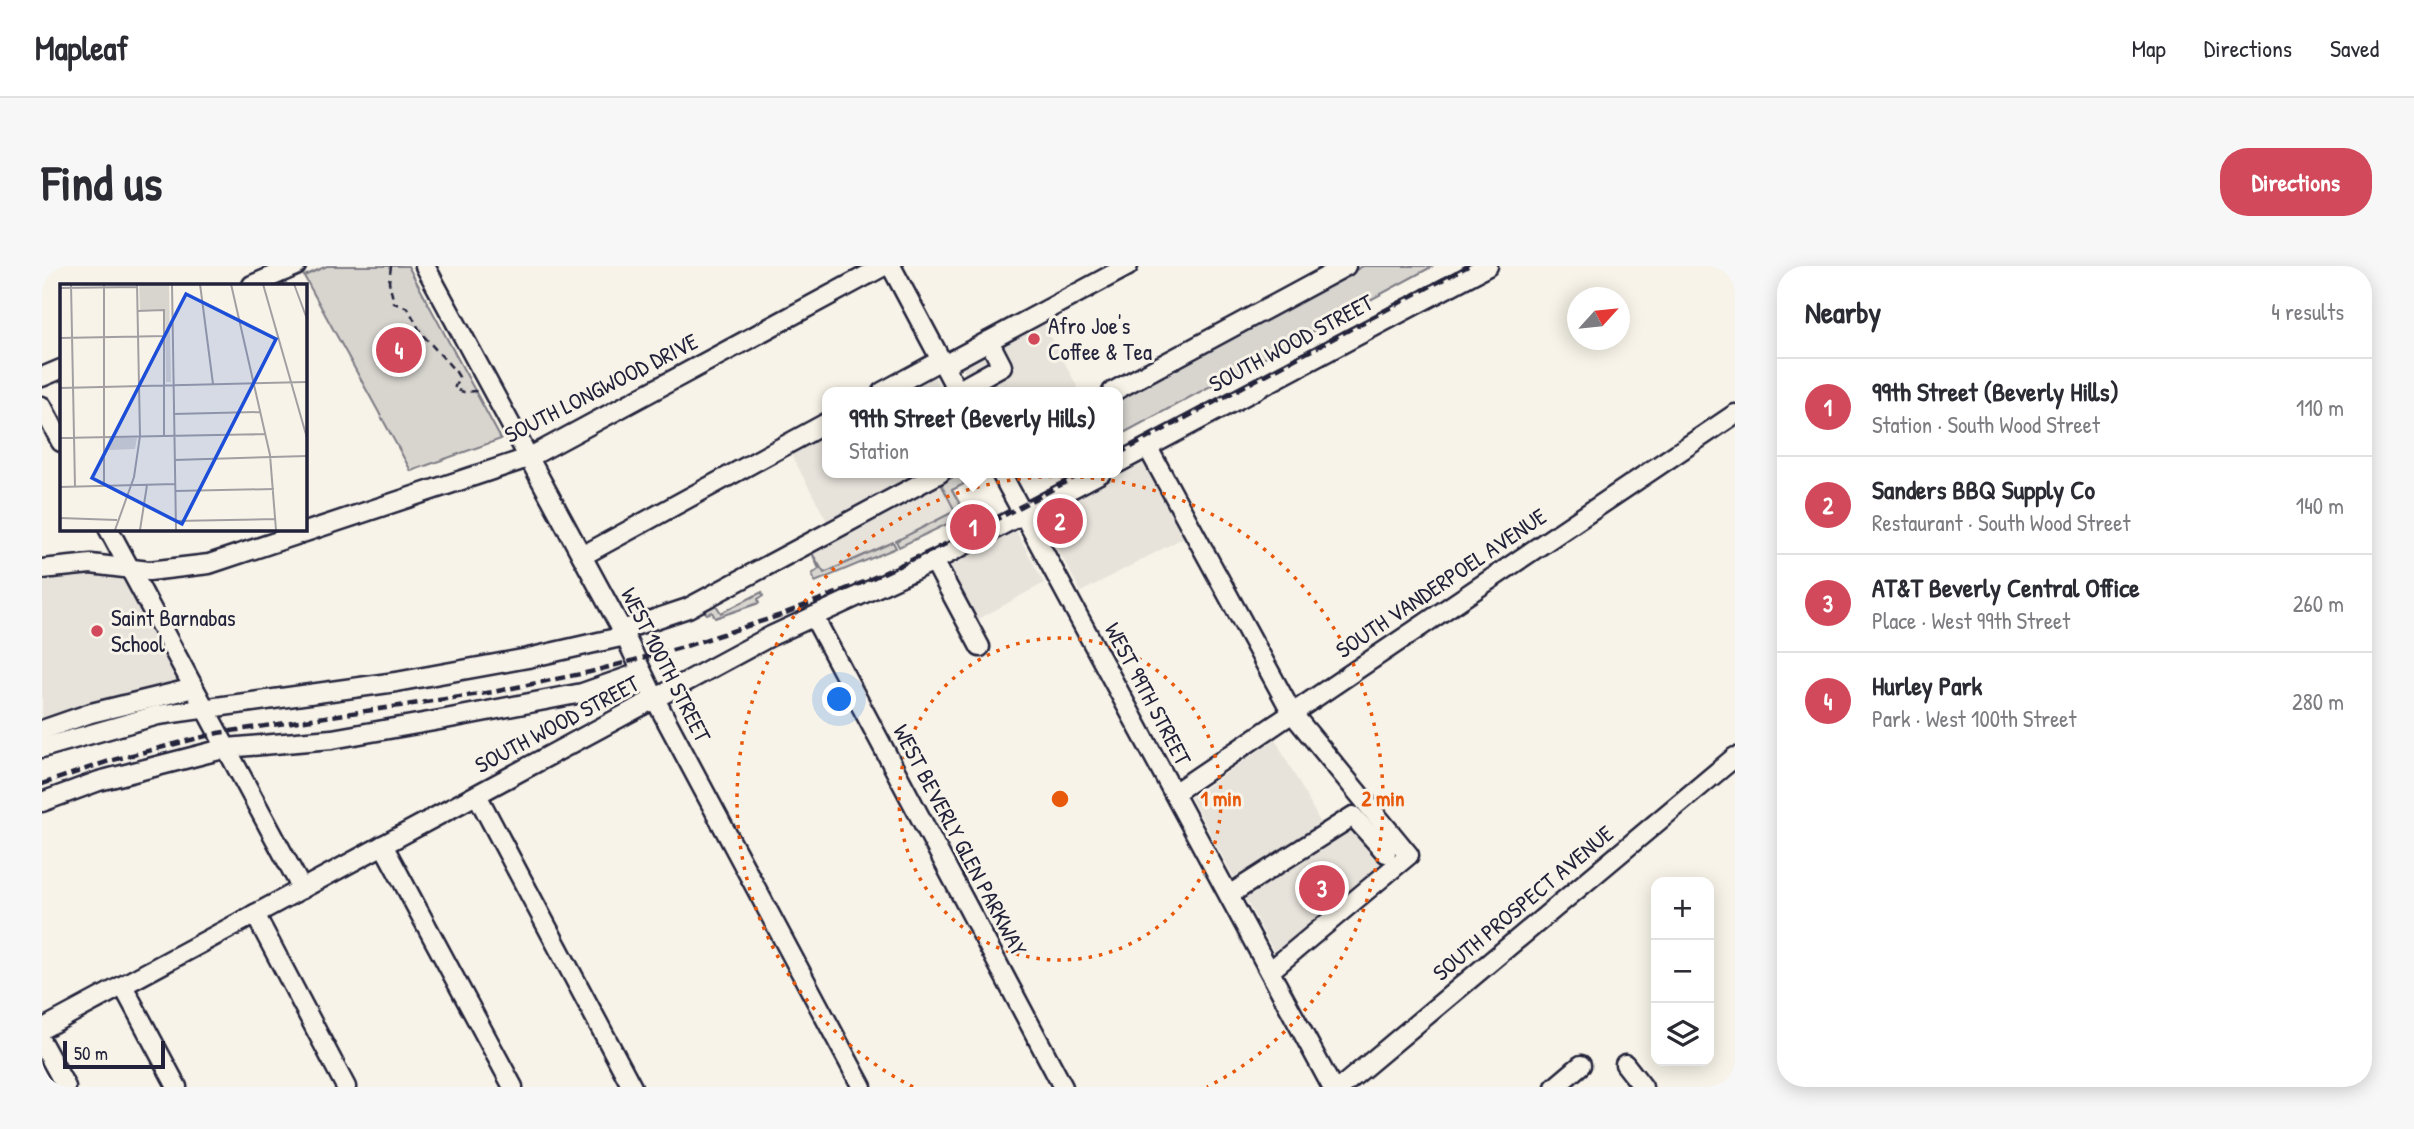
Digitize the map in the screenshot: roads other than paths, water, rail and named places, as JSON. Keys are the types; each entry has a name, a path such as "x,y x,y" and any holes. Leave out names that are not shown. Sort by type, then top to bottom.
{"street":[{"path":"255,284 296,266"},
{"name":"WEST 100TH STREET","path":"425,266 624,633 655,699 862,1087"},
{"name":"SOUTH LONGWOOD DRIVE","path":"42,569 91,564 149,571 209,564 528,458 884,266"},
{"path":"891,266 956,387"},
{"path":"892,387 989,341 1128,266"},
{"path":"1121,387 1346,266"},
{"name":"SOUTH WOOD STREET","path":"1123,460 1488,266"},
{"path":"965,387 1002,366 989,341"},
{"path":"42,377 60,369"},
{"path":"42,406 60,440"},
{"name":"SOUTH VANDERPOEL AVENUE","path":"1174,793 1735,414"},
{"path":"582,556 822,425"},
{"path":"1148,448 1292,713 1409,855 1270,971"},
{"path":"42,748 158,715 396,682 528,659 624,633 688,608 931,478"},
{"name":"WEST 99TH STREET","path":"1004,478 1332,1087"},
{"name":"SOUTH WOOD STREET","path":"42,1029 771,636 934,561 1092,478"},
{"path":"109,530 302,889"},
{"path":"934,561 980,647"},
{"name":"WEST BEVERLY GLEN PARKWAY","path":"814,617 1063,1087"},
{"path":"42,802 99,781 226,748 332,739 440,720 582,694 642,672"},
{"path":"42,730 91,713 194,688"},
{"name":"SOUTH PROSPECT AVENUE","path":"1341,1087 1735,757"},
{"path":"477,795 632,1087"},
{"path":"1229,895 1353,816 1386,853"},
{"path":"383,845 513,1087"},
{"path":"255,914 346,1087"},
{"path":"122,986 177,1087"},
{"path":"42,1043 66,1087"},
{"path":"1625,1064 1643,1087"},
{"path":"1555,1087 1581,1065"}],"railway":[{"path":"1123,451 1468,266"},
{"path":"42,784 109,761 218,733 493,692 590,672 680,648 778,616 864,582 982,527 1074,478"}],"place":[{"name":"Afro Joe's Coffee & Tea","path":"1034,339"},
{"name":"Hurley Park","path":"399,350"},
{"name":"Sanders BBQ Supply Co","path":"1060,521"},
{"name":"99th Street (Beverly Hills)","path":"973,527"},
{"name":"Saint Barnabas School","path":"97,631"},
{"name":"AT&T Beverly Central Office","path":"1322,888"}]}
